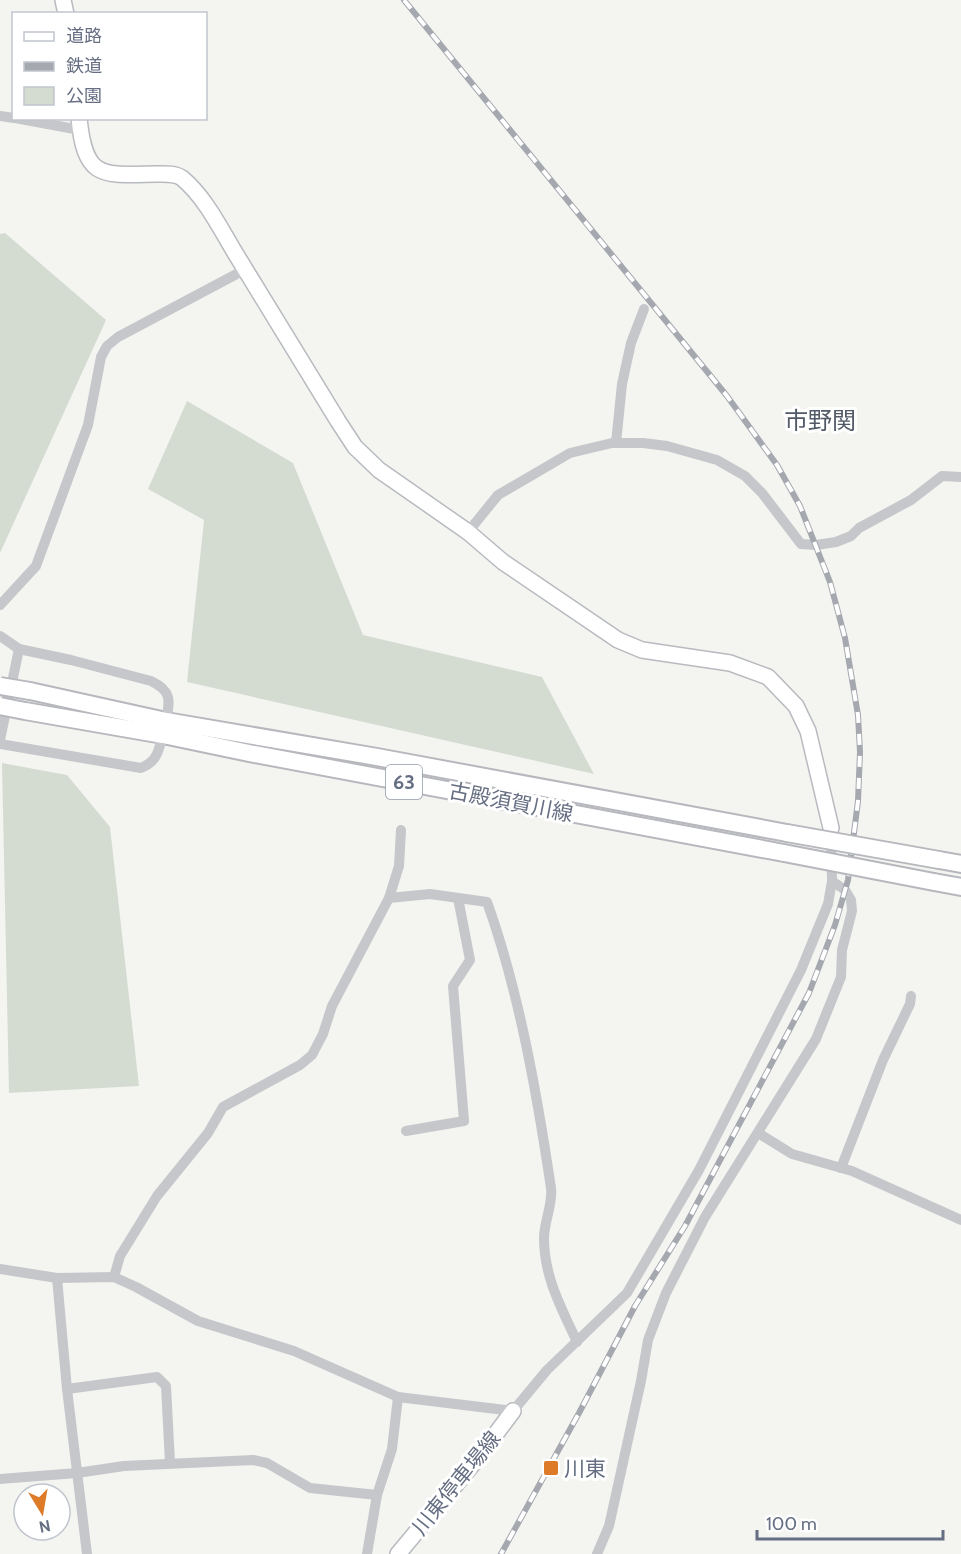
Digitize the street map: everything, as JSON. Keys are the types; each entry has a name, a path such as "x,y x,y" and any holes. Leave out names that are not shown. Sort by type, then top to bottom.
{"main road":[{"name":"古殿須賀川線","path":"0,686 30,691 260,755 961,887"},
{"name":"古殿須賀川線","path":"0,706 388,759 961,864"}],"street":[{"path":"0,1269 57,1278 114,1277 198,1321 294,1351 398,1397 513,1411 547,1371 627,1293 699,1170 801,970 828,904 832,881 831,828 808,731 796,706 768,677 730,663 642,650 618,640 503,562 468,532 379,470 355,447 192,186 178,175 102,172 93,166 87,155 80,124 36,120"},
{"path":"0,605 36,566 88,425 101,357 107,346 118,337 246,270"},
{"path":"616,443 622,384 631,343 644,309"},
{"path":"468,532 498,495 528,476 570,453 616,443 668,446 717,460 745,477 762,493 801,544 836,543 911,501 942,476 961,477"},
{"path":"0,636 19,649 151,681 162,686 169,703 164,728 151,764 141,768 0,742 19,649"},
{"path":"114,1277 120,1256 157,1196 208,1133 223,1107 300,1065 312,1055 323,1034 332,1006 389,898 399,866 401,830"},
{"path":"597,1554 609,1526 651,1331 666,1293 705,1217 816,1039 841,977 842,950 852,911 851,900 845,890 832,881"},
{"path":"389,898 430,894 487,902 503,947 526,1045 551,1192 544,1236 546,1266 577,1342"},
{"path":"406,1131 464,1121 453,986 470,960 458,898"},
{"path":"841,1168 862,1108 912,996"},
{"path":"758,1133 792,1154 841,1168 925,1202 961,1220"},
{"path":"57,1278 67,1389 87,1554"},
{"path":"67,1389 157,1377 166,1386 170,1463"},
{"path":"367,1554 377,1495 392,1449 398,1397"},
{"name":"川東停車場線","path":"398,1554 477,1459 513,1411"},
{"path":"0,1479 78,1473 124,1466 253,1460 267,1463 310,1488 377,1495"}],"green space":[{"path":"5,233 106,320 0,553 0,234"},
{"path":"187,401 293,463 363,635 542,677 594,774 187,682 204,520 148,489"},
{"path":"2,763 67,775 110,827 139,1086 9,1093"}],"railway":[{"path":"404,0 727,396 777,465 800,506 830,582 845,638 858,715 860,752 858,801 848,880 835,925 809,993 685,1226 635,1306 501,1554"}],"place":[{"name":"川東","path":"551,1468"}],"district":[{"name":"市野関","path":"820,420"}]}
